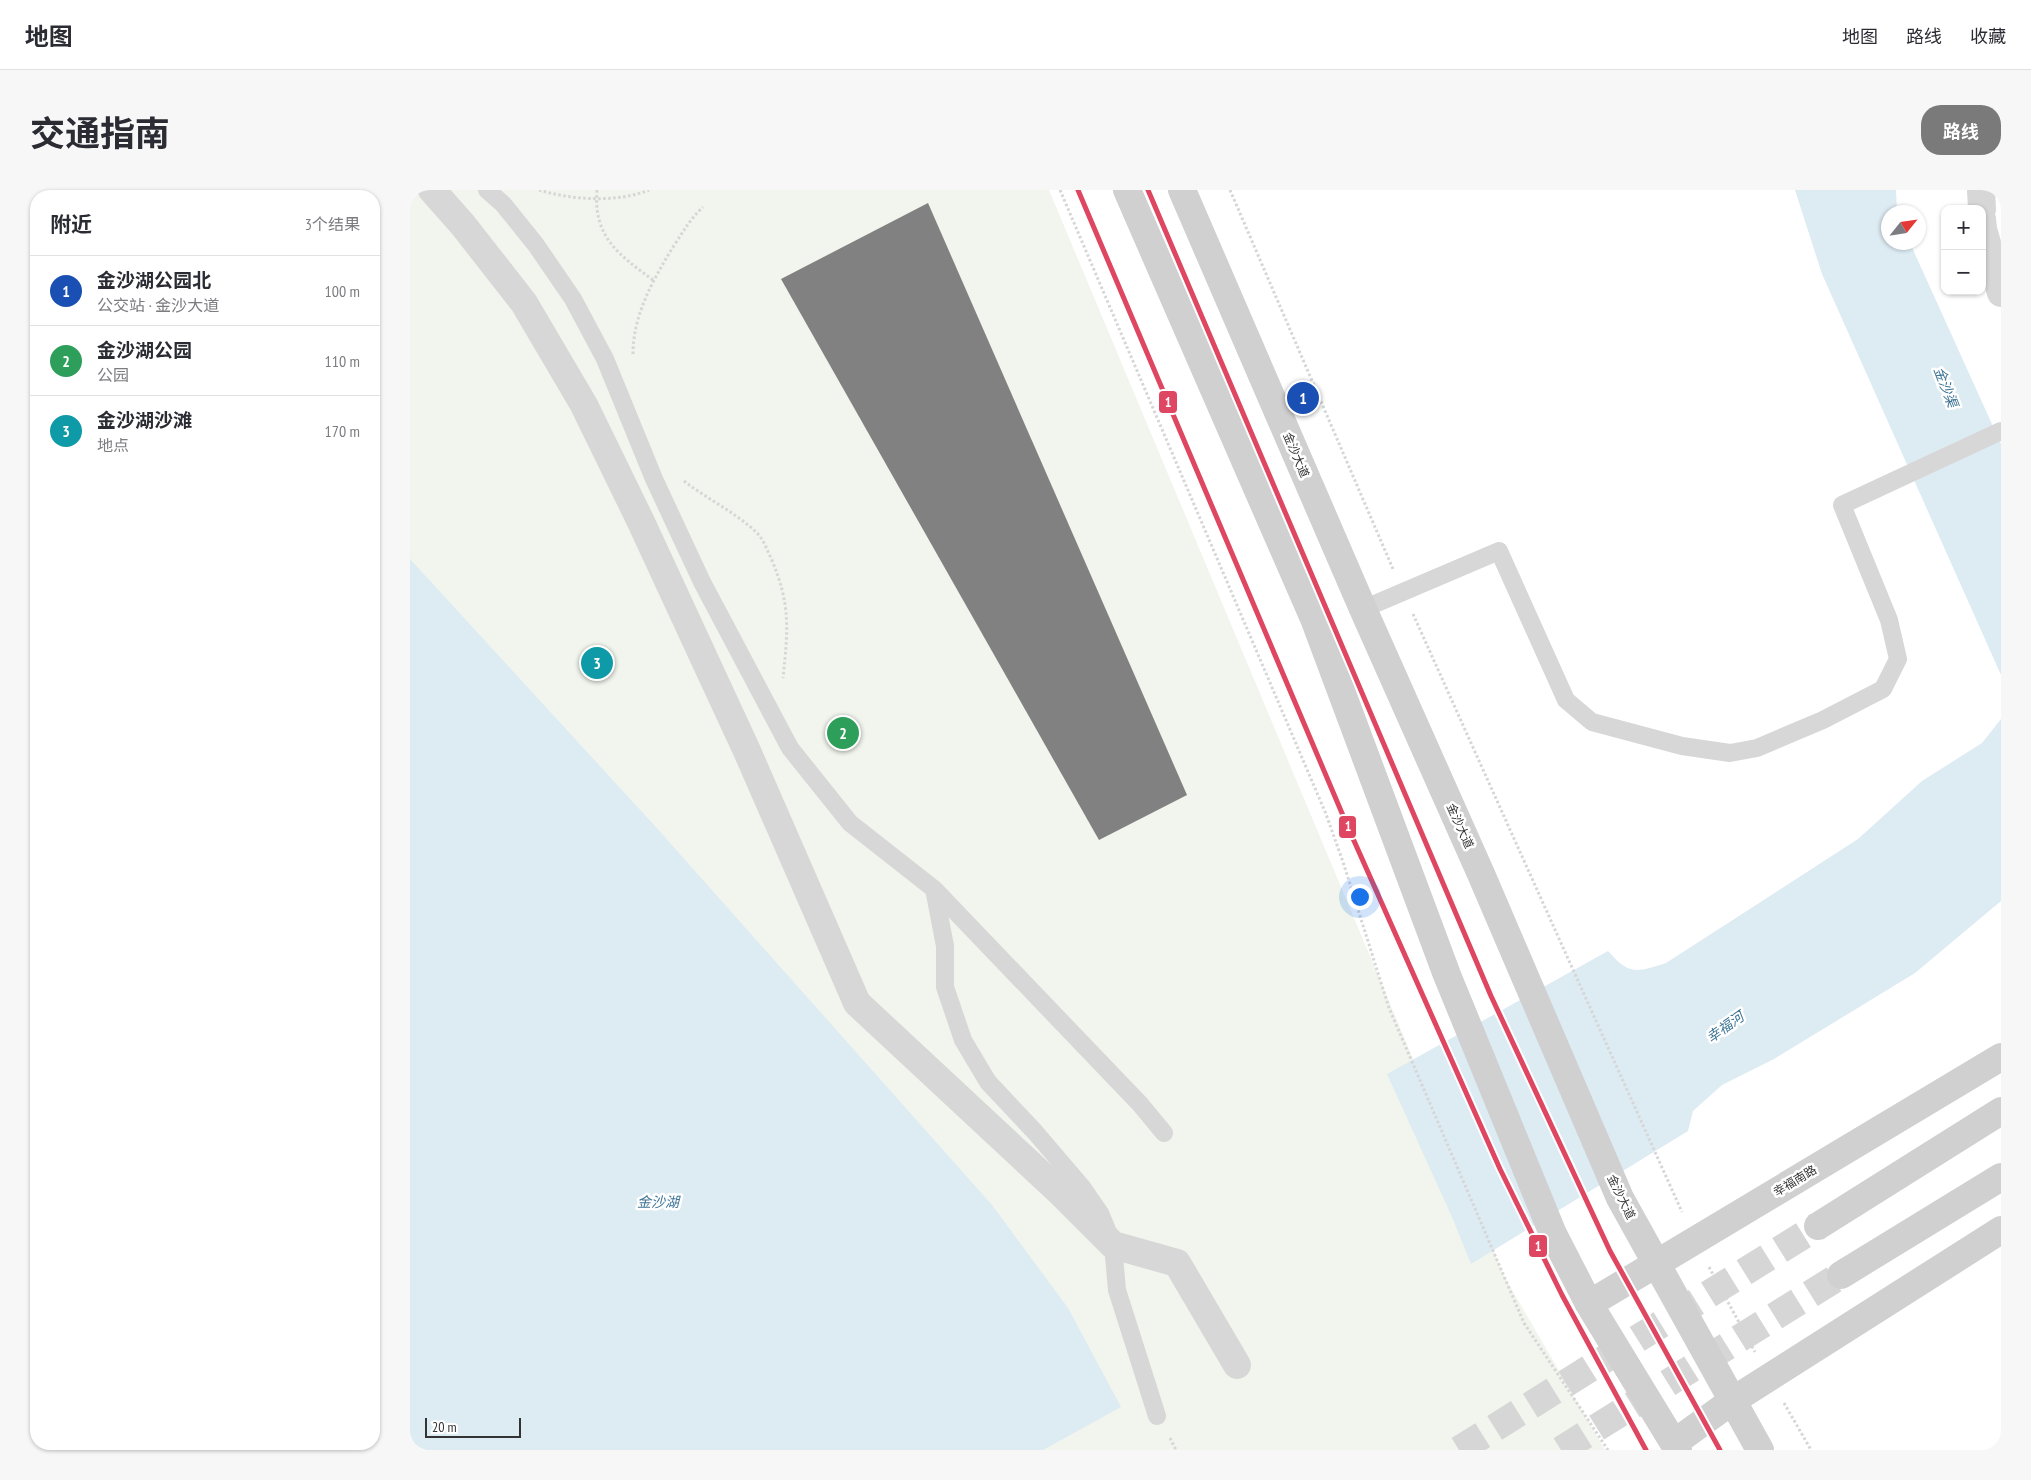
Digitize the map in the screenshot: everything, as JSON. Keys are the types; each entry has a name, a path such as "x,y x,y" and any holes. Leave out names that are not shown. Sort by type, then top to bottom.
{"main road":[{"path":"1127,190 1316,622 1447,975 1553,1234 1589,1304 1676,1447 1732,1401 2001,1230"},
{"name":"金沙大道","path":"1182,190 1363,609 1511,943 1620,1198 1760,1450"},
{"name":"幸福南路","path":"1589,1304 2001,1057"},
{"path":"1818,1226 2001,1112"},
{"path":"1841,1275 2001,1177"}],"street":[{"path":"432,190 463,225 524,303 584,405 641,522 747,751 857,1003 1054,1186 1113,1245 1177,1263 1237,1365"},
{"path":"1981,190 1982,205"},
{"path":"1986,240 2001,293"}],"lane":[{"path":"488,190 536,245 574,299 605,360 654,478 702,582 790,748 850,823 934,889 1140,1104 1164,1133"},
{"path":"1363,609 1499,551 1566,700 1592,722 1682,746 1730,753 1757,748 1823,720 1884,689 1898,659 1889,620 1842,504 2001,432"},
{"path":"934,889 945,946 945,987 962,1040 988,1082 1035,1132 1082,1187 1100,1213 1113,1245 1118,1290 1157,1416"}],"path":[{"path":"539,190 574,198 621,198 649,190"},
{"path":"597,190 599,218 606,238 617,253 653,280"},
{"path":"1060,190 1326,814 1389,1008 1524,1323 1608,1450"},
{"path":"1230,190 1403,592 1695,1242 1769,1378 1811,1450"},
{"path":"632,357 637,321 653,280 686,225 703,207"},
{"path":"677,476 758,534 779,577 788,619 786,652 782,682 777,696 768,706"}],"shaded area":[{"path":"410,190 1049,190 1504,1276 1605,1450 410,1450"}],"water":[{"name":"金沙渠","path":"1795,190 1896,190 1897,205 1881,205 1881,250 1913,250 2001,444 2001,675 1822,274"},
{"name":"金沙湖","path":"410,559 654,825 992,1205 1068,1308 1121,1407 1043,1450 410,1450"},
{"name":"幸福河","path":"2001,719 2001,901 1915,973 1774,1059 1722,1085 1693,1111 1688,1131 1471,1264 1452,1217 1387,1074 1608,951 1622,965 1634,970 1666,963 1858,839 1922,781 1982,743"}],"building":[{"path":"928,203 1187,795 1099,840 781,279"}],"tunnel":[{"path":"1459,1450 1818,1226"},
{"path":"1561,1450 1841,1275"}],"transit line":[{"name":"1","path":"1078,190 1347,825 1500,1169 1562,1295 1646,1450"},
{"name":"1","path":"1148,190 1491,996 1610,1251 1720,1450"}],"place":[{"name":"金沙湖公园北","path":"1303,398"},
{"name":"金沙湖沙滩","path":"597,663"},
{"name":"金沙湖公园","path":"843,733"}]}
